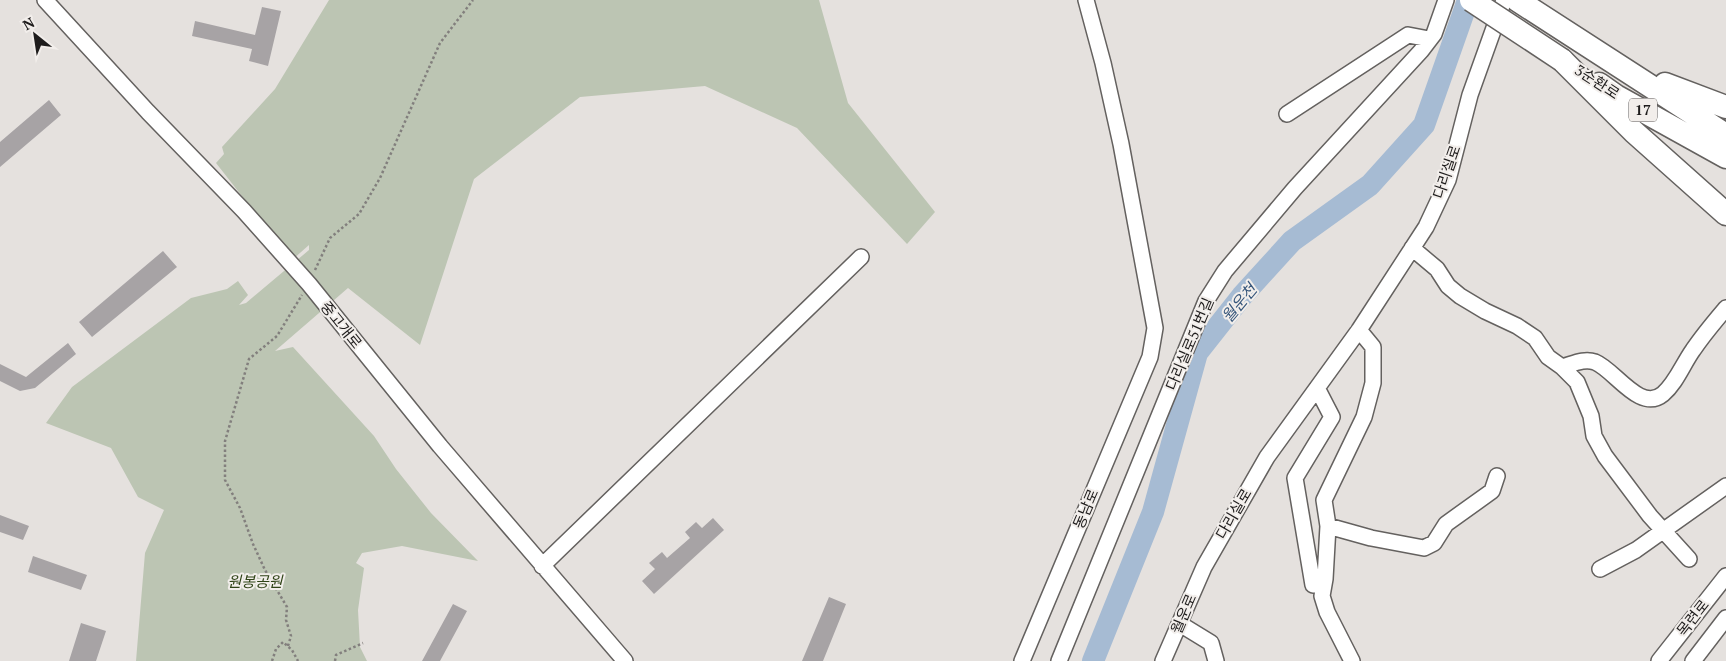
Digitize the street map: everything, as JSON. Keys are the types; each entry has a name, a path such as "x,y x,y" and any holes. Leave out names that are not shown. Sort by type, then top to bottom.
{"highway":[{"name":"3순환로","path":"1472,0 1616,96 1726,157"},
{"name":"3순환로","path":"1518,0 1726,135"},
{"path":"1573,36 1657,81 1726,107"},
{"path":"1562,60 1634,132 1726,214"}],"street":[{"name":"중고개로","path":"45,0 148,112 244,211 309,284 440,446 625,661"},
{"name":"동남로","path":"1022,661 1150,357 1155,328 1119,135 1103,63 1086,0"},
{"name":"다리실로51번길","path":"1060,661 1206,301 1225,272 1295,188 1403,72 1434,34 1446,0"},
{"name":"다리실로","path":"1204,567 1267,457 1359,330 1426,227 1448,180 1470,95 1504,0"},
{"path":"1287,114 1408,35 1429,40"},
{"path":"1412,248 1438,269 1448,286 1460,296 1485,311 1517,326 1535,338 1548,357 1577,382 1591,416 1594,436 1605,456 1650,516 1689,559"},
{"path":"542,566 861,257"},
{"path":"1562,368 1583,361 1594,362 1605,368 1641,397 1654,399 1662,395 1670,387 1693,350 1726,308"},
{"path":"1352,661 1327,612 1322,596 1325,579 1328,526 1324,500 1364,417 1373,383 1372,347 1359,330"},
{"path":"1312,585 1295,478 1332,417 1316,388"},
{"path":"1328,526 1371,538 1424,548 1434,543 1446,524 1492,491 1497,476"},
{"path":"1600,569 1636,550 1726,486"},
{"name":"월운로","path":"1163,661 1204,567"},
{"name":"목련로","path":"1659,661 1726,576"},
{"name":"목련로","path":"1693,661 1726,618"},
{"path":"1180,624 1211,642 1216,661"}],"path":[{"path":"288,646 291,636 286,620 287,607 265,570 240,508 225,480 225,441 249,359 277,336 309,284 330,238 360,214 380,178 440,43 473,0"},
{"path":"272,661 276,649 283,642 292,650 298,661"},
{"path":"335,661 336,655 363,643"}],"green space":[{"name":"원봉공원","path":"329,0 819,0 848,103 935,212 907,244 797,128 705,86 580,97 474,179 420,345 348,288 275,351 293,347 374,436 396,469 431,513 478,561 402,546 362,553 356,563 364,568 358,610 360,647 367,661 136,661 145,553 164,510 138,497 111,448 46,423 72,387 191,298 227,289 238,281 248,295 239,305 246,303 309,250 309,245 292,260 216,163 224,154 222,147 275,89"}],"building":[{"path":"262,7 281,11 268,66 249,61 252,49 192,36 195,21 255,35"},
{"path":"49,100 61,115 0,167 0,142"},
{"path":"163,251 177,267 92,337 79,322"},
{"path":"68,343 76,354 35,388 20,391 0,381 0,364 26,377"},
{"path":"0,515 29,526 23,540 0,532"},
{"path":"713,518 724,530 654,594 642,581 655,569 649,563 662,552 667,558 690,538 685,532 696,522 702,528"},
{"path":"33,556 87,575 81,590 28,572"},
{"path":"829,597 846,604 823,661 802,661"},
{"path":"453,604 467,611 440,661 422,661"},
{"path":"81,623 106,631 96,661 69,661"}],"waterway":[{"name":"월운천","path":"1093,661 1153,512 1197,353 1242,296 1292,241 1370,185 1424,125 1468,0"}]}
